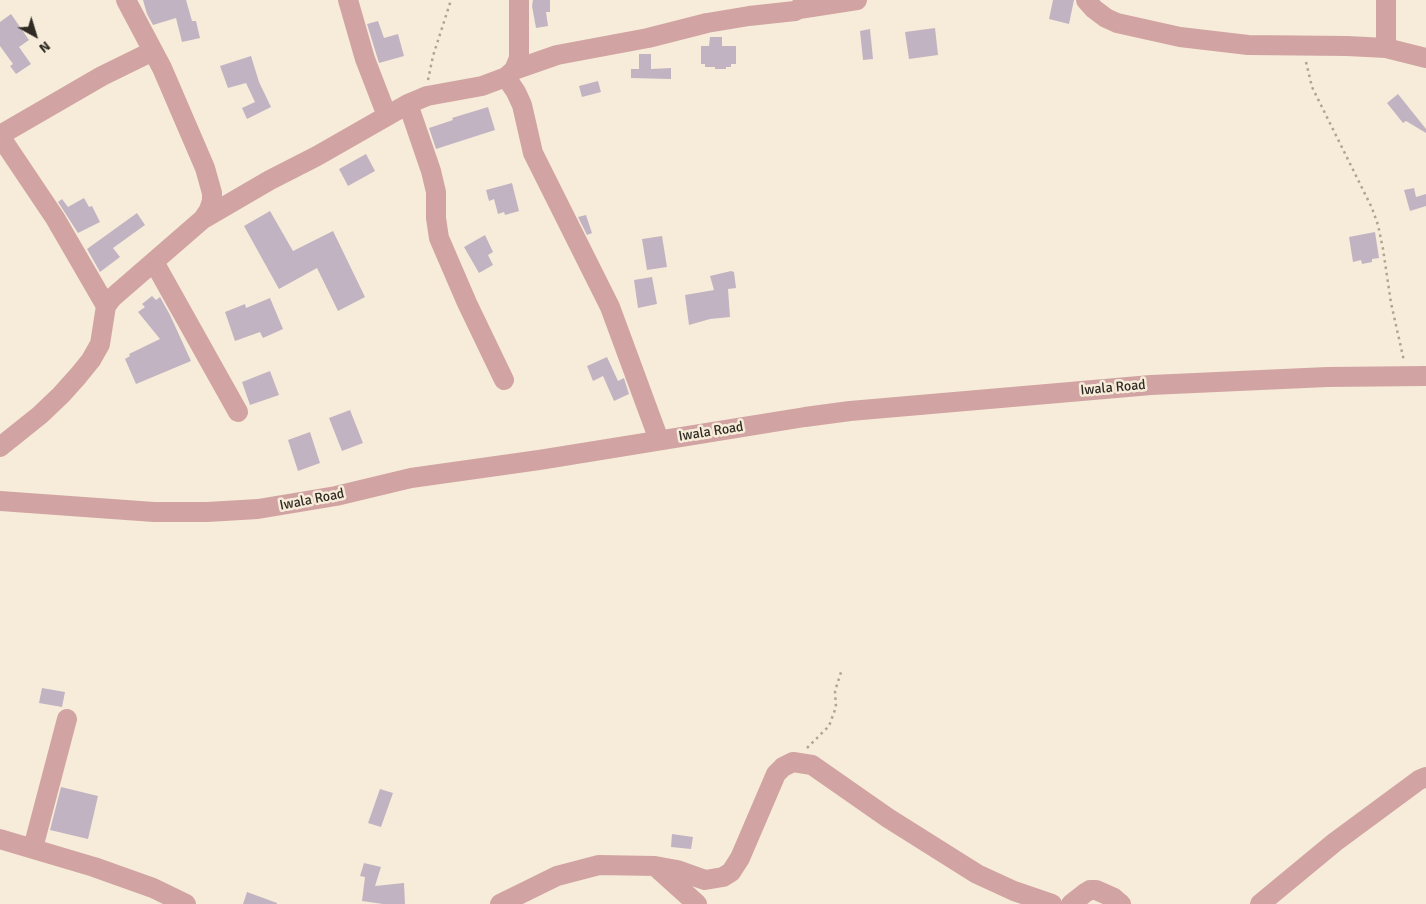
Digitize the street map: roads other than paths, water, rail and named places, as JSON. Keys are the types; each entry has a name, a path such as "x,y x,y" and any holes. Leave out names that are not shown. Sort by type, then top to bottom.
{"street":[{"path":"126,0 153,51 197,150 210,185 212,201 203,220"},
{"path":"348,0 362,50 387,116"},
{"path":"519,0 519,58 510,74 522,105 533,153 610,307 659,440"},
{"path":"0,447 40,415 61,395 91,360 100,344 106,306 112,298 203,220 270,180 317,156 408,104 427,96 482,86 557,55 648,38 707,23 790,12 802,5 857,0"},
{"path":"1086,0 1094,9 1117,24 1180,37 1248,45 1386,48 1426,58"},
{"path":"1386,0 1386,48"},
{"path":"106,306 55,218 0,136 102,76 153,51"},
{"path":"408,104 429,163 436,192 438,238 504,380"},
{"path":"154,262 238,412"},
{"name":"Iwala Road","path":"0,501 154,512 207,512 258,509 336,496 411,478 841,412 1151,384 1426,376"},
{"path":"33,848 67,720"},
{"path":"500,904 550,879 575,870 599,865 655,866 677,870 710,880 723,878 732,872 752,834 771,782 783,767 793,762 812,765 903,828 977,874 1014,891 1052,904"},
{"path":"1260,904 1335,842 1419,780 1426,777"},
{"path":"0,839 153,888 186,904"},
{"path":"655,866 697,904"},
{"path":"1071,904 1090,890 1096,890 1114,898 1121,904"}]}
